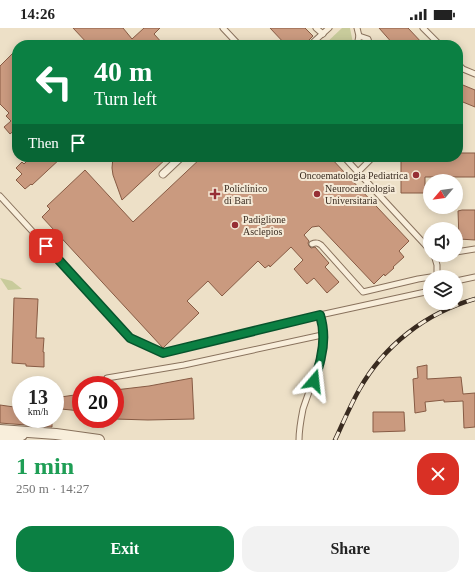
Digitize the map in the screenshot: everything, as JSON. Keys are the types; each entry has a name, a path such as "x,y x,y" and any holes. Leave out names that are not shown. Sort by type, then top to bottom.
{"street":[{"path":"163,174 176,162"},
{"path":"0,430 56,434 99,440"},
{"path":"0,439 36,433"}],"lane":[{"path":"223,28 234,40"},
{"path":"316,28 323,34"},
{"path":"316,40 329,28"},
{"path":"357,28 359,40"},
{"path":"423,28 435,40"},
{"path":"359,36 368,40"},
{"path":"463,69 475,74"},
{"path":"349,162 423,242"},
{"path":"358,172 368,162"},
{"path":"0,196 130,338 163,353 320,315 423,293"},
{"path":"312,244 318,243 321,245 364,292 423,278"},
{"path":"463,251 475,249"},
{"path":"463,280 475,277"},
{"path":"299,440 303,410 321,358 323,343 320,315"},
{"path":"119,376 184,365 322,335"}],"green space":[{"path":"342,28 350,28 352,40 329,40"},
{"path":"0,278 12,281 22,289 8,290"}],"building":[{"path":"73,28 123,28 132,39 144,28 160,28 154,34 159,40 84,40"},
{"path":"270,28 305,28 313,36 309,40 281,40"},
{"path":"379,28 408,28 419,40 390,40"},
{"path":"12,54 12,132 10,134 4,127 11,121 6,116 9,113 0,104 0,66"},
{"path":"463,85 475,90 475,107 463,102"},
{"path":"463,153 475,153 475,177 463,177 463,174 423,174 423,193 401,193 401,162 463,162"},
{"path":"22,162 24,164 26,162 57,162 32,185 31,184 25,189 16,180 22,174 16,168"},
{"path":"113,162 163,162 122,200 112,168"},
{"path":"197,162 335,162 409,241 399,251 404,257 393,267 394,268 385,276 384,274 374,284 319,226 312,227 304,235 309,241 309,246 311,248 315,247 329,263 325,267 339,282 327,293 314,278 307,284 294,269 303,260 291,247 270,267 269,265 265,268 258,261 222,296 208,281 187,301 199,313 163,348 42,217 50,209 47,206 85,170 133,222"},
{"path":"463,210 475,210 475,240 463,239 463,222 458,222 458,214 463,214"},
{"path":"14,298 38,299 36,338 44,338 44,367 26,366 26,364 12,363"},
{"path":"427,365 427,379 461,377 463,394 475,393 475,427 464,428 463,401 444,402 444,400 425,402 426,411 415,413 413,379 418,378 417,367"},
{"path":"192,378 194,419 124,419 124,389"},
{"path":"72,395 72,410 64,409 64,397"},
{"path":"0,405 12,407 12,424 0,423"},
{"path":"373,412 404,412 405,431 373,432"}],"railway":[{"path":"335,440 359,390 369,374 394,345 423,322 457,305 475,299"}],"place":[{"name":"Oncoematologia Pediatrica","path":"416,175"},
{"name":"Policlinico di Bari","path":"215,194"},
{"name":"Neurocardiologia Universitaria","path":"317,194"},
{"name":"Padiglione Asclepios","path":"235,225"}],"route":[{"path":"46,246 130,338 163,353 320,315 323,343 321,358 314,381"}]}
